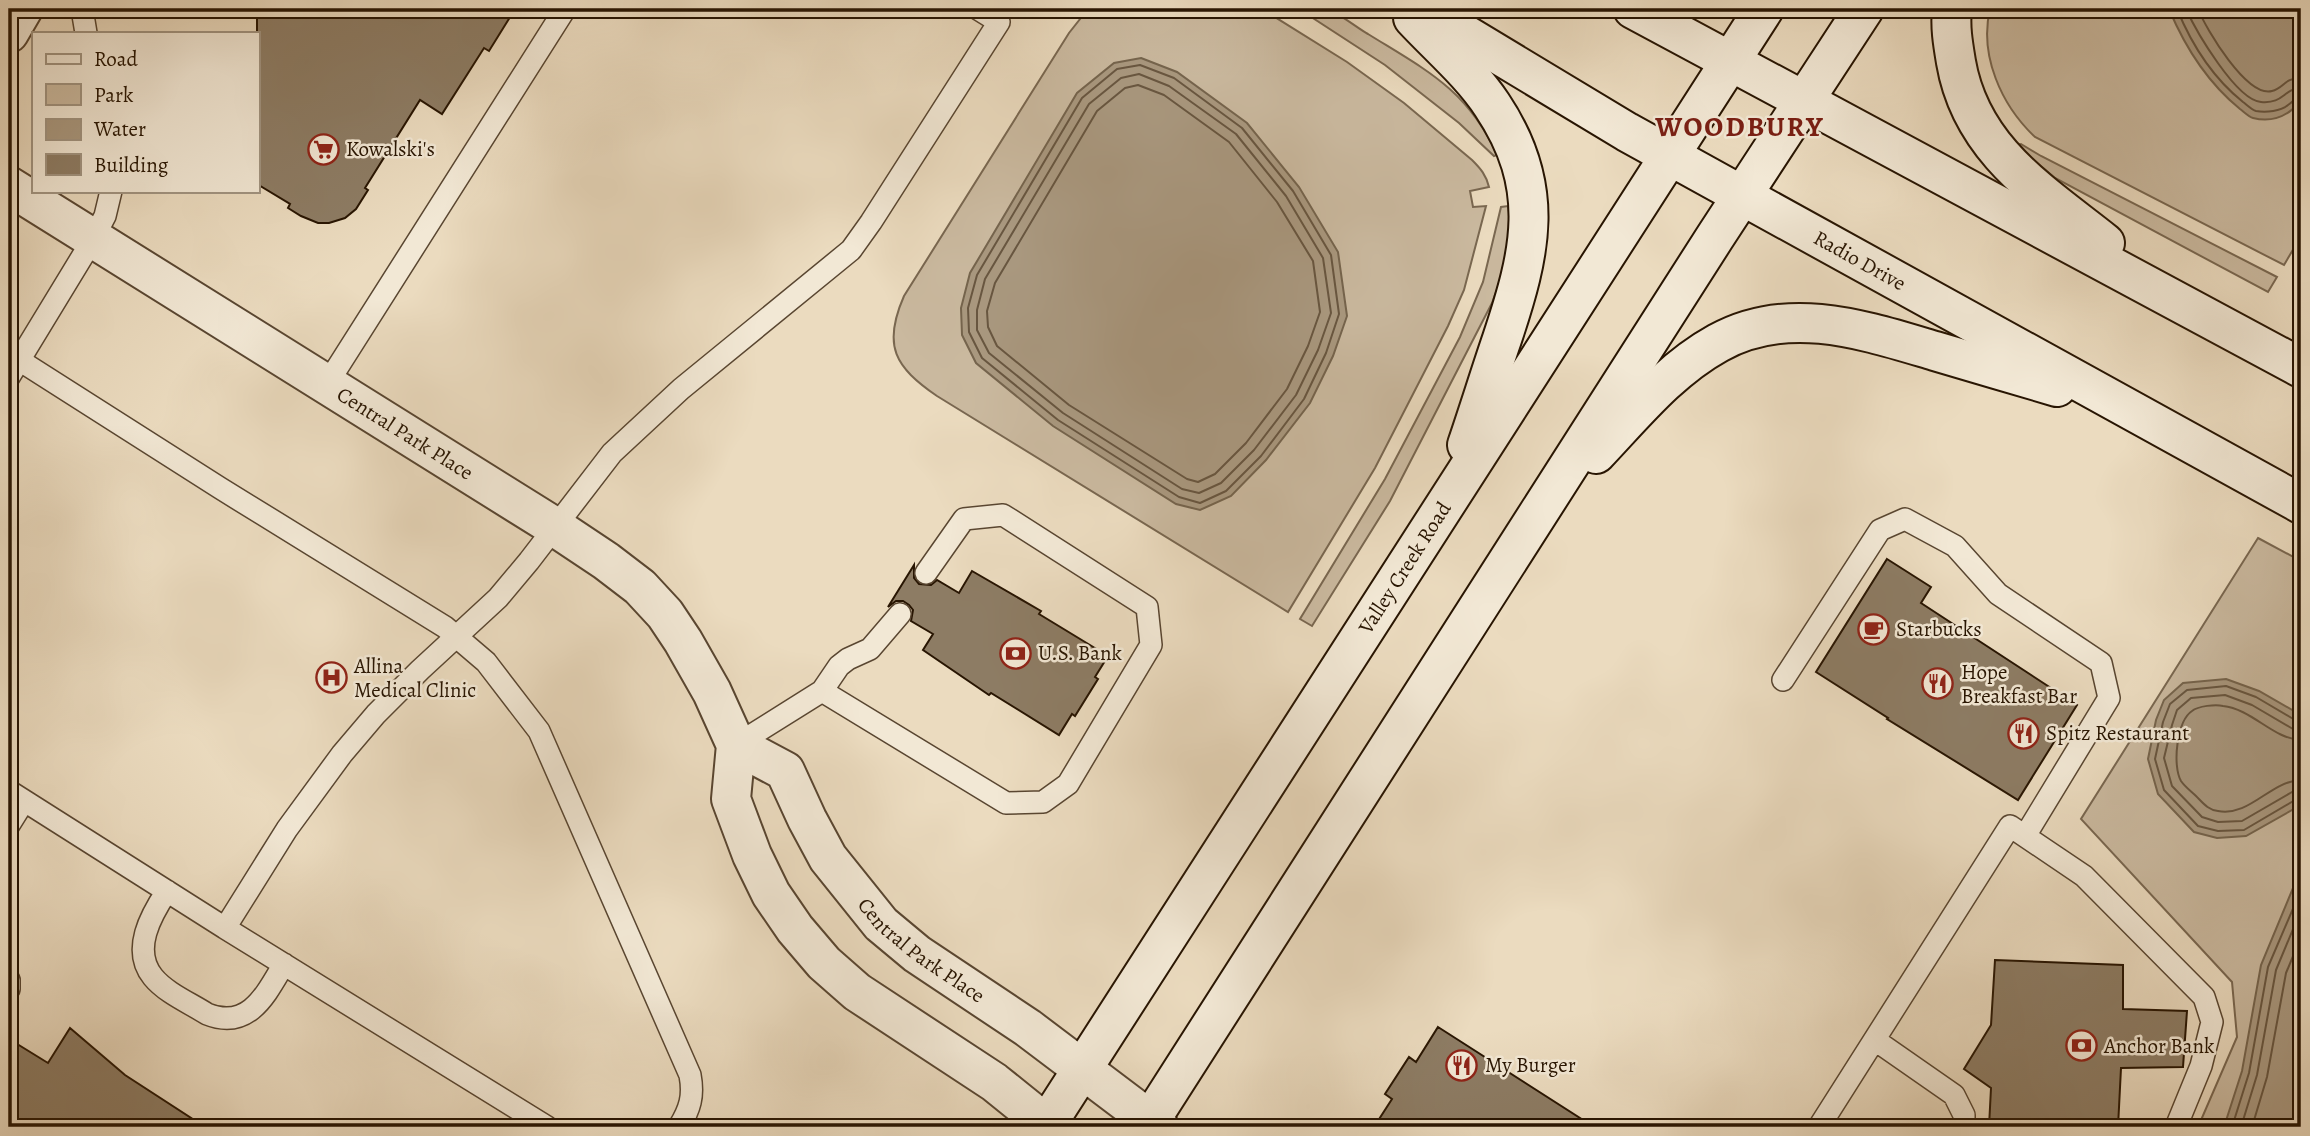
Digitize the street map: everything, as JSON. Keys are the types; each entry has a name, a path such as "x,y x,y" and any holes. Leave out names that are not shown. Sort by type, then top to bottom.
{"main road":[{"path":"9,33 23,9"},
{"path":"1404,9 1492,104 1518,156 1530,213 1528,247 1521,280 1449,501"},
{"name":"Radio Drive","path":"1423,9 1615,125 2301,504"},
{"path":"1633,9 2301,368"},
{"name":"Valley Creek Road","path":"1047,1126 1764,9"},
{"path":"1151,1125 1532,522 1864,9"},
{"path":"1952,9 1953,42 1960,81 1978,123 1997,153 2033,186 2187,307"},
{"name":"Central Park Place","path":"9,186 555,527 640,587 665,614 683,641 712,692 736,744 731,800 752,855 771,894 795,929 824,963 857,992 994,1082 1047,1126"},
{"path":"1532,522 1670,377 1720,342 1768,325 1815,323 1853,327 2126,407"},
{"name":"Central Park Place","path":"736,744 785,771 828,859 881,924 916,954 1028,1028 1151,1125"}],"lane":[{"path":"82,9 86,32"},
{"path":"327,384 565,9"},
{"path":"225,928 287,829 342,754 376,714 498,598 597,471 628,436 850,250 871,222 999,22 978,9"},
{"path":"111,192 105,216 93,239 14,368 457,636 486,662 539,731 690,1075 692,1099 678,1127"},
{"path":"822,691 1006,803 1043,802 1068,784 1151,645 1147,607 1003,515 964,519 926,573"},
{"path":"1783,680 1880,530 1905,519 1955,546 1998,594 2101,663 2104,675 2109,698 2025,836"},
{"path":"736,744 822,691 839,666 870,649 900,614"},
{"path":"9,825 16,796 547,1127"},
{"path":"1819,1127 2010,826 2084,876 2204,997 2212,1022 2201,1066 2176,1127"},
{"path":"167,891 155,910 143,943 147,968 161,985 208,1014 234,1018 251,1010 265,995 284,964"},
{"path":"9,979 9,989"},
{"path":"1875,1040 1954,1095 1964,1115 1964,1127"}],"green space":[{"path":"1320,8 1331,11 1427,71 1459,98 1473,114 1497,155 1494,156 1459,123 1385,65 1299,9"},
{"path":"1088,9 1262,9 1347,62 1404,103 1472,160 1483,172 1488,183 1489,187 1470,191 1473,207 1486,206 1464,290 1448,326 1375,468 1288,612 937,396 911,375 897,354 894,329 904,296 1069,33"},
{"path":"1990,9 2301,9 2301,236 2284,265 2035,137 2003,95 1990,61 1987,26"},
{"path":"2021,144 2277,277 2268,292 2055,178 2016,145"},
{"path":"1508,206 1509,243 1492,303 1390,501 1312,626 1300,619 1385,479 1460,337 1483,282 1501,207"},
{"path":"2258,538 2301,561 2301,1127 2198,1127 2237,1037 2232,982 2081,819"}],"water":[{"path":"2169,9 2301,9 2301,101 2286,114 2274,119 2248,116 2228,99 2208,76 2182,37"},
{"path":"1141,58 1177,72 1247,123 1299,187 1338,252 1347,316 1333,356 1310,403 1266,460 1231,496 1200,510 1176,504 1053,426 976,363 962,335 961,308 970,273 1077,93 1114,63"},
{"path":"2226,679 2259,691 2301,715 2301,805 2246,836 2217,838 2194,832 2158,794 2148,759 2156,720 2164,700 2183,683"},
{"path":"2301,879 2301,1127 2224,1127 2242,1071 2261,965 2293,888"}],"building":[{"name":"Kowalski's","path":"257,9 515,9 489,51 484,48 442,114 420,100 365,188 368,190 356,209 345,218 329,223 318,223 301,216 288,208 290,204 259,185"},
{"path":"1887,559 1931,587 1921,603 2077,705 2018,800 1816,672"},
{"name":"U.S. Bank","path":"914,565 914,578 919,584 931,585 937,580 959,593 972,571 1041,611 1039,614 1108,656 1095,677 1098,679 1075,716 1072,714 1059,735 991,693 989,695 923,650 933,634 911,621 913,610 903,601 896,601 888,607"},
{"name":"Anchor Bank","path":"1995,960 2123,965 2123,1009 2187,1011 2183,1067 2121,1068 2118,1127 1989,1127 1991,1088 1964,1069 1991,1025"},
{"path":"1438,1027 1594,1127 1374,1127 1392,1099 1385,1094 1409,1057 1416,1062"},
{"path":"70,1028 125,1075 205,1127 9,1127 9,1039 48,1063"}],"place":[{"name":"Kowalski's","path":"323,149"},
{"name":"Starbucks","path":"1873,629"},
{"name":"U.S. Bank","path":"1015,653"},
{"name":"Allina Medical Clinic","path":"331,678"},
{"name":"Hope Breakfast Bar","path":"1938,684"},
{"name":"Spitz Restaurant","path":"2023,733"},
{"name":"Anchor Bank","path":"2081,1046"},
{"name":"My Burger","path":"1462,1065"}],"district":[{"name":"WOODBURY","path":"1740,126"}]}
